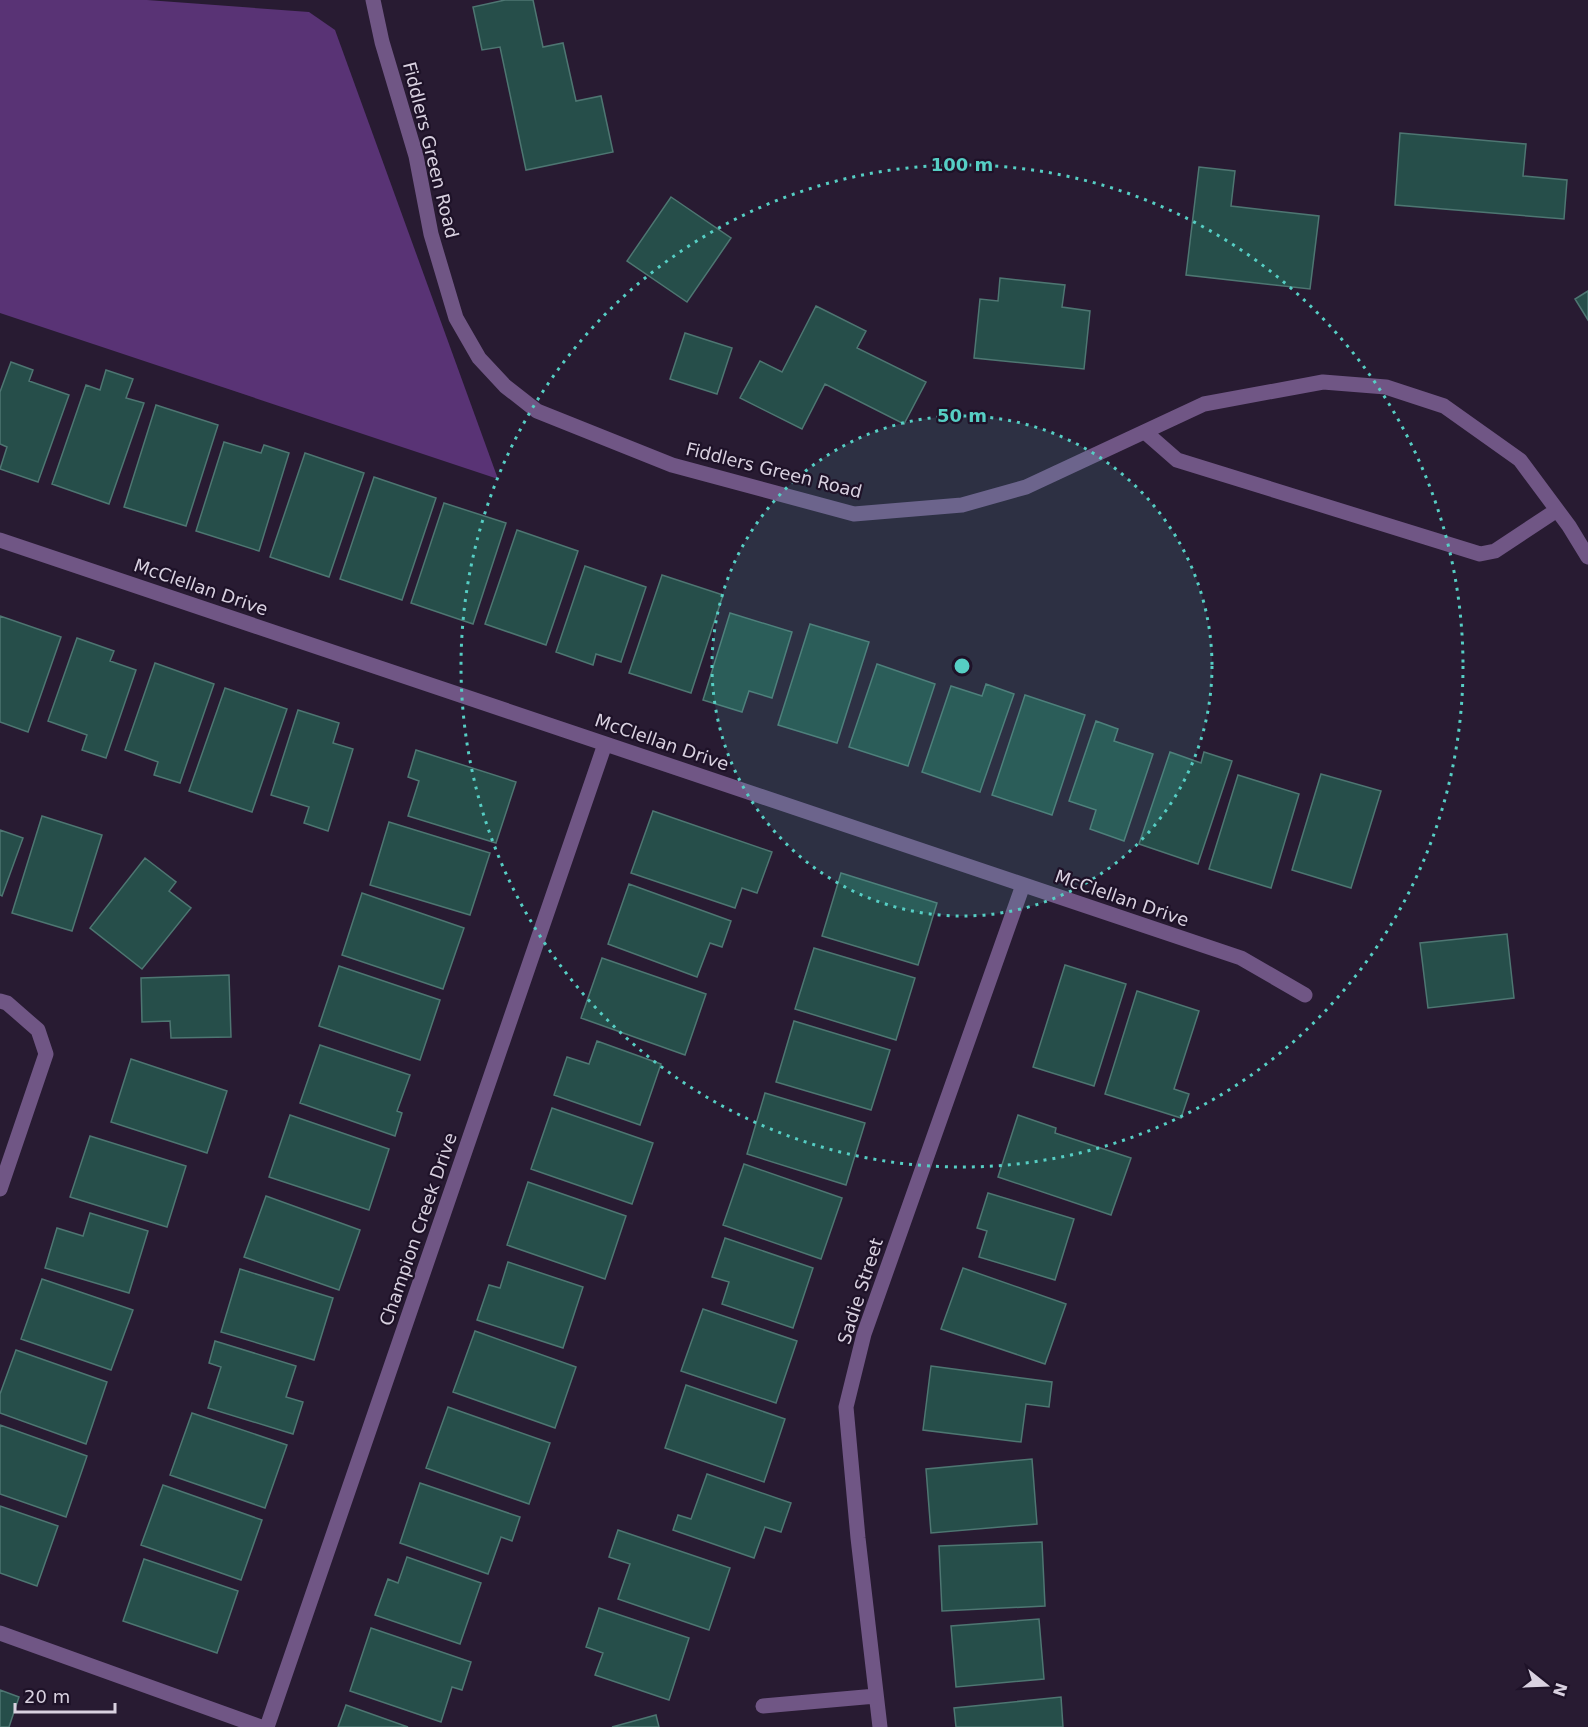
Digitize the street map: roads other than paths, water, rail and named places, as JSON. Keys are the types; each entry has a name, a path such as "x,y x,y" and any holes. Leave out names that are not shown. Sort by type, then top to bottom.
{"street":[{"name":"Fiddlers Green Road","path":"373,0 382,42 416,156 431,234 456,318 479,358 505,386 537,411 672,465 854,514 962,505 1026,487 1204,404 1323,382 1386,387 1444,406 1520,460 1588,557"},
{"path":"1145,432 1177,460 1480,554 1495,551 1557,510"},
{"name":"McClellan Drive","path":"0,540 1241,958 1305,995"},
{"name":"Champion Creek Drive","path":"267,1727 605,744"},
{"name":"Sadie Street","path":"880,1727 858,1538 846,1407 864,1334 1023,885"},
{"path":"0,1000 8,1003 39,1030 46,1054 0,1190"},
{"path":"0,1633 261,1727"},
{"path":"764,1706 876,1696"}]}
